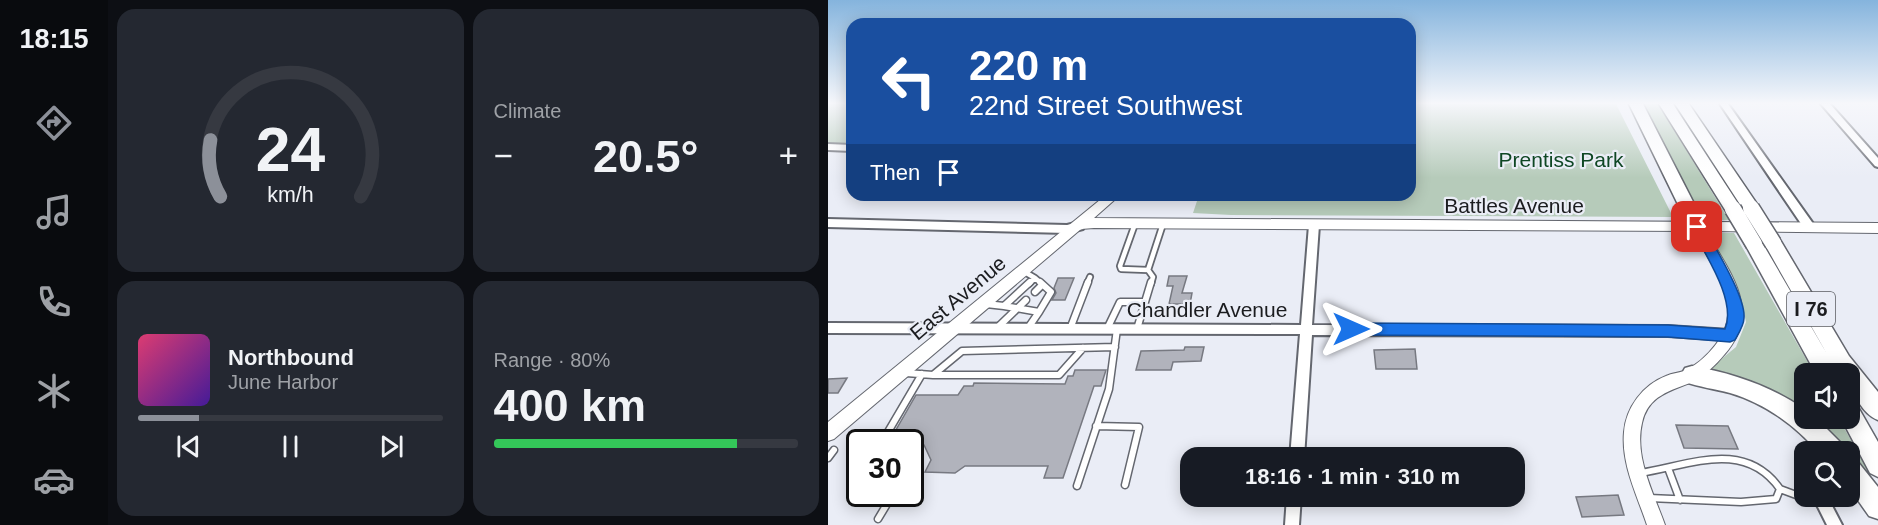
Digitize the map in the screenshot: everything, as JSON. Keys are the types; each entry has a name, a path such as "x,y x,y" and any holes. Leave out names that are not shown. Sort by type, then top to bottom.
{"highway":[{"path":"1648,128 1697,227"},
{"name":"I 76","path":"1682,128 1733,209 1763,244 1826,335 1843,363"},
{"name":"I 76","path":"1698,128 1751,208 1763,244 1822,363"},
{"path":"1826,335 1878,411"},
{"path":"1692,375 1740,386 1763,396 1807,424 1823,441"},
{"name":"I 76","path":"1860,393 1878,423"},
{"path":"1858,429 1878,465"},
{"path":"1860,483 1878,507"}],"street":[{"path":"1741,128 1810,228"},
{"path":"1847,128 1878,164"},
{"path":"828,147 846,148"},
{"name":"East Avenue","path":"828,433 984,304 1029,275 1079,225 1107,201"},
{"path":"828,223 1067,229 1079,225"},
{"name":"Battles Avenue","path":"1079,225 1094,223 1878,228"},
{"path":"1298,447 1314,225"},
{"path":"1656,525 1632,451 1632,432 1640,405 1661,386 1692,375 1708,361 1730,335 1737,318 1736,307 1728,286 1697,227"},
{"name":"Chandler Avenue","path":"828,328 1668,331 1730,335"},
{"path":"1292,525 1293,507"},
{"path":"1825,507 1835,525"}],"lane":[{"path":"1135,224 1120,266 1121,269 1148,270"},
{"path":"1148,270 1162,224"},
{"path":"1137,329 1153,277 1148,270"},
{"path":"1004,306 1029,275 1051,292 1027,329"},
{"path":"1070,329 1090,277"},
{"path":"1035,292 1042,285"},
{"path":"996,329 1026,300"},
{"path":"1077,486 1109,389 1115,347 1112,329 1116,307 1120,302 1145,302"},
{"path":"984,304 1039,312"},
{"path":"933,375 962,351 1115,347"},
{"path":"901,372 933,375 1059,375 1083,348"},
{"path":"890,429 922,374"},
{"path":"1096,426 1139,427 1125,484"},
{"path":"828,458 831,450"},
{"path":"1640,473 1690,461 1742,460 1764,470 1775,479 1780,489 1794,494"},
{"path":"1668,468 1680,500"},
{"path":"1647,498 1741,502 1776,500 1780,489"},
{"path":"878,519 885,507"}],"green space":[{"path":"828,128 846,128 846,146 828,145"},
{"name":"Prentiss Park","path":"1416,128 1628,128 1673,217 1231,215 1193,213 1197,201 1416,201"},
{"path":"1653,128 1673,128 1729,220 1703,220 1695,211"},
{"path":"1712,233 1734,233 1808,363 1794,363 1794,404 1708,370 1736,347 1746,322 1741,299 1712,240"},
{"path":"1822,429 1845,429 1851,441 1834,441"},
{"path":"1860,456 1878,488 1869,486 1860,473"}],"building":[{"path":"1169,276 1187,276 1182,293 1192,293 1190,304 1169,304 1173,286 1167,286"},
{"path":"1058,278 1074,278 1065,300 1052,300 1056,293 1054,288"},
{"path":"1185,347 1204,347 1201,361 1173,362 1171,370 1136,370 1141,351 1184,350"},
{"path":"1415,349 1417,369 1376,369 1374,350"},
{"path":"1075,370 1106,370 1101,386 1094,386 1063,478 1044,478 1048,466 965,466 955,473 925,472 931,460 924,445 924,429 896,429 916,395 958,395 964,386 973,386 974,383 1065,384 1068,376 1073,376"},
{"path":"847,378 838,393 828,393 828,379"},
{"path":"1676,425 1728,426 1738,449 1684,448"},
{"path":"1618,495 1624,515 1582,517 1576,497"}],"route":[{"path":"1351,329 1668,331 1730,335 1737,318 1736,307 1728,286 1697,227"}]}
